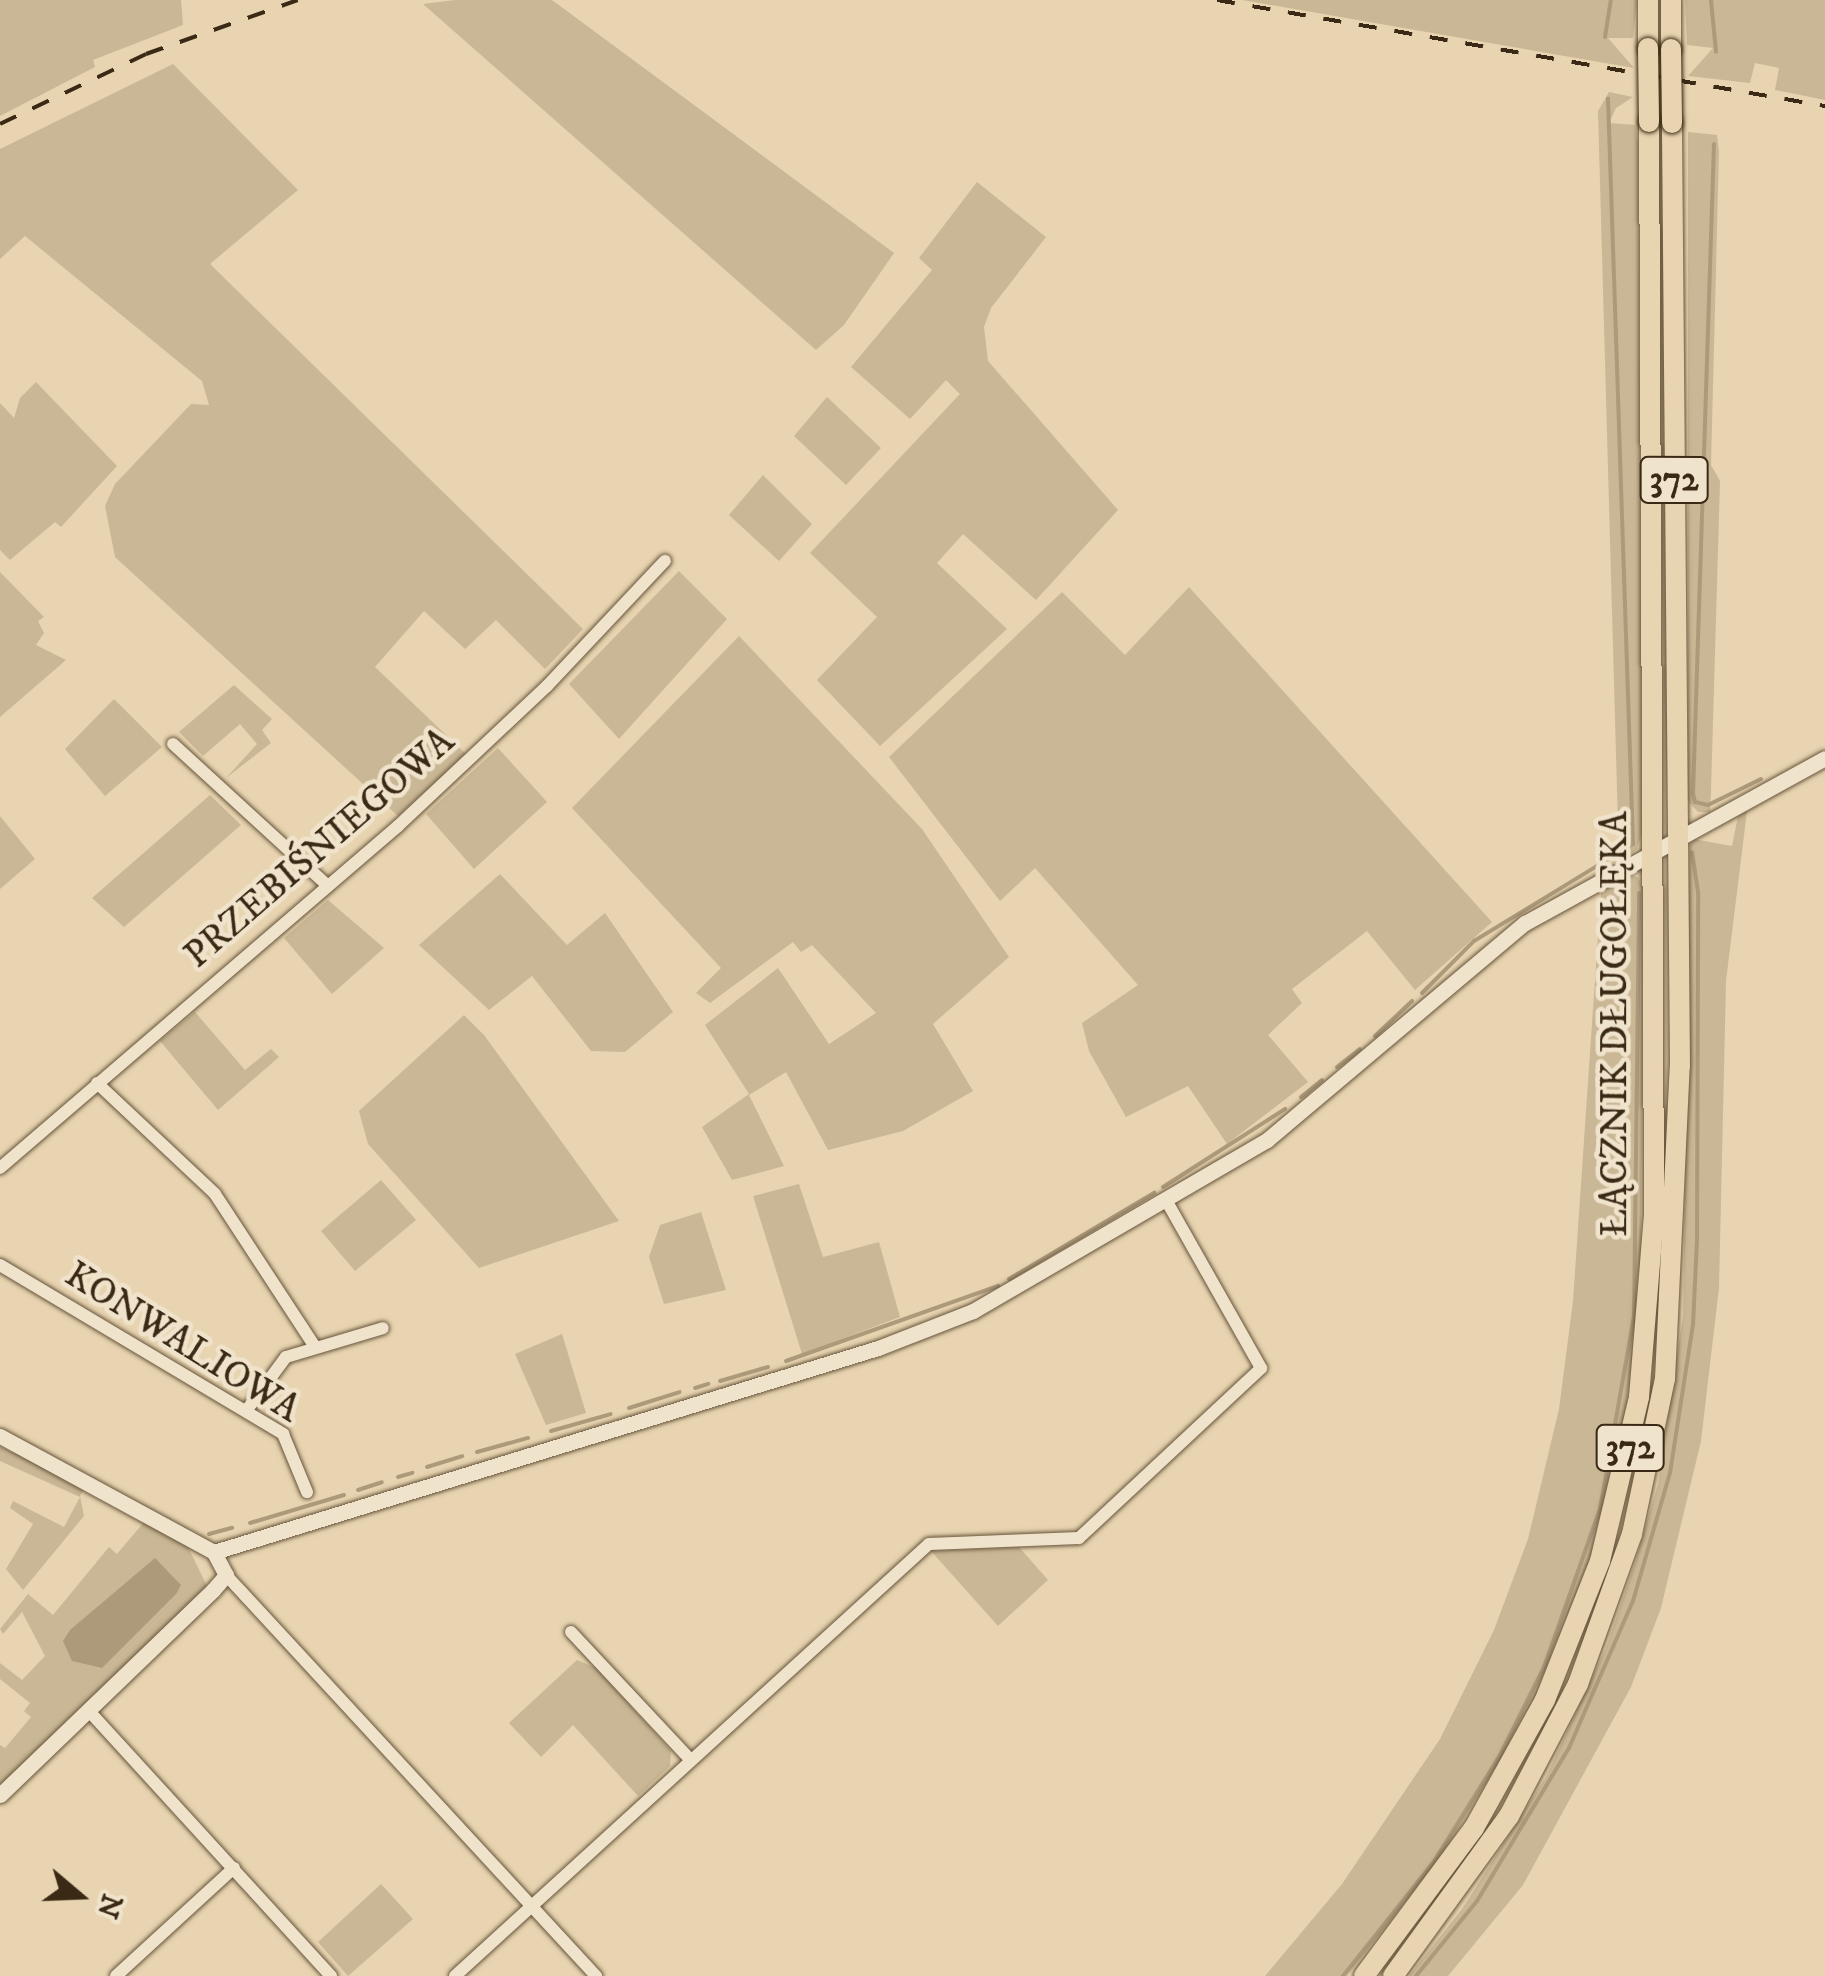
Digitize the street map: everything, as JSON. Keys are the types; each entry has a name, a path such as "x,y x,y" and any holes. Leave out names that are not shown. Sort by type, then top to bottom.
{"main road":[{"name":"ŁĄCZNIK DŁUGOŁĘKA","path":"1364,1976 1453,1860 1531,1730 1581,1616 1619,1496 1651,1295 1648,0"},
{"name":"ŁĄCZNIK DŁUGOŁĘKA","path":"1393,1976 1471,1874 1547,1748 1601,1627 1640,1503 1665,1379 1676,1265 1671,0"}],"street":[{"name":"PRZEBIŚNIEGOWA","path":"0,1168 328,886 547,686 665,561"},
{"path":"173,744 328,886"},
{"path":"214,1552 941,1323 1047,1271 1267,1140 1497,942 1825,758"},
{"path":"96,1083 215,1194 316,1347"},
{"path":"455,1976 928,1544 1079,1538 1260,1368 1166,1200"},
{"name":"KONWALIOWA","path":"0,1265 246,1411 292,1443 307,1492"},
{"path":"246,1411 273,1368 316,1347 383,1328"},
{"path":"0,1436 214,1552 226,1575 596,1976"},
{"path":"0,1794 226,1575"},
{"path":"571,1632 690,1759"},
{"path":"89,1711 331,1976"},
{"path":"116,1976 234,1868"}],"shaded area":[{"path":"0,0 181,0 183,25 93,60 95,67 0,116"},
{"path":"455,0 552,0 894,253 844,325 816,350 423,4"},
{"path":"1242,0 1637,0 1633,38 1608,38 1634,68"},
{"path":"1685,0 1825,0 1825,100 1775,90 1779,68 1755,63 1750,83 1688,76 1713,48 1687,45"},
{"path":"173,64 298,190 210,264 583,629 545,669 496,620 465,649 424,611 375,667 466,754 398,816 115,557 105,506 115,484 191,404 209,405 202,381 25,236 0,259 0,149"},
{"path":"1609,92 1633,97 1616,108 1609,123 1635,125 1638,144 1642,833 1637,849 1619,862 1598,111"},
{"path":"1658,122 1665,122 1667,806 1659,463"},
{"path":"1688,132 1717,135 1719,151 1711,465 1720,481 1710,812 1698,812 1688,801"},
{"path":"977,182 1046,237 991,308 984,327 988,361 1118,510 1036,600 963,534 937,563 1007,629 880,746 817,680 877,617 810,553 960,394 946,380 910,419 851,367 932,270 919,258"},
{"path":"36,382 117,466 61,527 55,522 10,560 0,550 0,403 14,418 20,398"},
{"path":"827,397 881,448 846,485 794,436"},
{"path":"763,475 812,524 779,561 729,515"},
{"path":"679,571 727,619 619,739 569,684"},
{"path":"0,572 44,617 38,621 44,633 36,645 66,660 0,717"},
{"path":"1189,587 1492,922 1415,990 1367,931 1292,989 1302,1003 1268,1035 1308,1082 1227,1144 1188,1086 1126,1117 1089,1051 1082,1023 1138,985 1035,868 1000,901 889,757 1062,592 1125,655"},
{"path":"739,636 922,829 1009,957 933,1024 973,1091 903,1131 828,1150 786,1072 749,1095 784,1166 732,1180 702,1127 749,1094 705,1025 778,968 829,1044 876,1013 812,945 801,952 793,942 710,1003 696,993 721,968 572,808"},
{"path":"234,685 272,719 262,730 271,743 226,778 257,744 240,724 203,756 179,732"},
{"path":"114,699 162,747 105,796 65,749"},
{"path":"498,748 547,802 474,869 426,814"},
{"path":"210,795 241,825 124,927 92,898"},
{"path":"1747,811 1726,981 1719,1288 1701,1441 1661,1608 1631,1687 1523,1885 1448,1976 1409,1976 1462,1909 1546,1777 1606,1648 1658,1484 1683,1316 1690,846 1693,839 1732,846 1738,816"},
{"path":"0,816 35,859 0,889"},
{"path":"500,874 567,945 605,913 673,1012 625,1052 591,1051 532,976 489,1010 419,945"},
{"path":"1626,875 1638,877 1643,890 1641,1287 1625,1420 1591,1556 1539,1689 1509,1747 1444,1853 1401,1909 1347,1976 1265,1976 1342,1884 1440,1739 1494,1630 1528,1539 1559,1409 1573,1301 1601,892"},
{"path":"328,900 384,948 332,994 284,938"},
{"path":"195,1012 245,1070 271,1049 279,1057 218,1110 160,1041"},
{"path":"464,1015 484,1035 619,1221 479,1268 368,1144 359,1111"},
{"path":"381,1180 416,1220 355,1271 321,1231"},
{"path":"799,1184 823,1257 879,1242 900,1317 802,1354 753,1196"},
{"path":"701,1212 726,1290 664,1304 649,1257 660,1225"},
{"path":"562,1334 586,1413 546,1425 515,1354"},
{"path":"0,1447 86,1485 80,1496 84,1516 23,1590 6,1569 33,1524 10,1508 13,1501 64,1527 80,1497 0,1461"},
{"path":"145,1521 188,1547 208,1588 0,1787 0,1745 5,1748 31,1717 24,1711 30,1703 0,1679 0,1663 22,1680 45,1656 22,1612 3,1634 0,1629 28,1594 53,1615 109,1547 117,1554"},
{"path":"1019,1547 1048,1580 998,1626 931,1551"},
{"path":"155,1558 181,1585 176,1594 102,1668 72,1661 63,1641 70,1630"},
{"path":"577,1660 596,1668 671,1751 670,1766 638,1796 573,1725 541,1757 509,1723"},
{"path":"381,1884 413,1919 348,1976 318,1942"}],"waterway":[{"path":"1605,37 1611,0"},
{"path":"1711,0 1716,52"},
{"path":"1422,993 1474,941 1633,844 1608,98"},
{"path":"1714,144 1695,802 1708,805 1761,779"},
{"path":"1416,1976 1477,1901 1569,1748 1633,1601 1670,1473 1693,1325 1697,1239 1698,892 1692,852"},
{"path":"1343,1976 1433,1863 1499,1757 1544,1667 1600,1509 1634,1316 1639,893"},
{"path":"1375,1036 1412,1001"},
{"path":"1337,1067 1360,1049"},
{"path":"1301,1097 1322,1080"},
{"path":"1163,1187 1285,1109"},
{"path":"1009,1279 1154,1193"},
{"path":"786,1361 998,1286"},
{"path":"720,1381 768,1367"},
{"path":"695,1388 708,1384"},
{"path":"629,1408 680,1392"},
{"path":"551,1431 611,1414"},
{"path":"477,1452 528,1438"},
{"path":"427,1467 462,1456"},
{"path":"398,1477 412,1473"},
{"path":"358,1490 382,1482"},
{"path":"250,1523 344,1495"},
{"path":"209,1534 232,1528"}],"railway":[{"path":"0,124 146,54 298,0"},
{"path":"1217,0 1825,106"}]}
